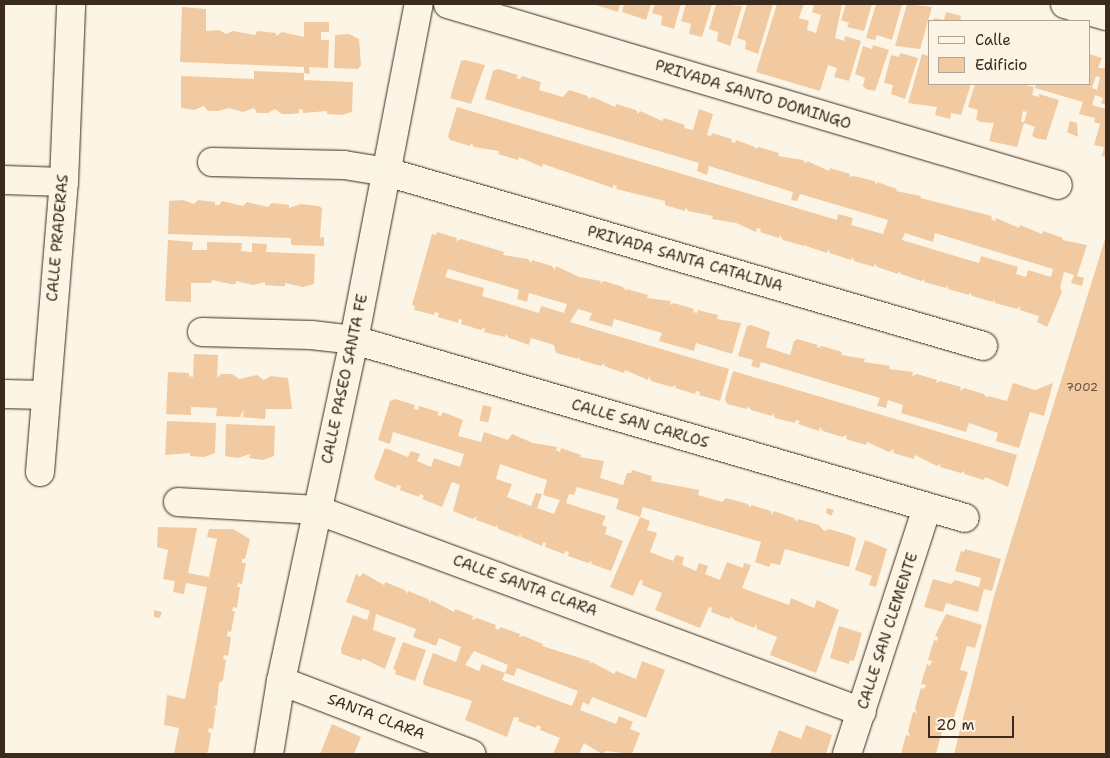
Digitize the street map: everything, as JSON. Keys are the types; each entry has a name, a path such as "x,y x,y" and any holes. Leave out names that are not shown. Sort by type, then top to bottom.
{"street":[{"name":"CALLE PRADERAS","path":"40,472 64,182 71,4"},
{"name":"CALLE PASEO SANTA FE","path":"269,754 281,681 354,340 419,4"},
{"name":"PRIVADA SANTO DOMINGO","path":"448,4 1058,185"},
{"path":"1065,4 1106,16"},
{"name":"PRIVADA SANTA CATALINA","path":"212,162 344,166 387,172 983,346"},
{"path":"4,180 64,182"},
{"name":"CALLE SAN CARLOS","path":"202,332 311,335 354,340 965,518"},
{"path":"4,394 45,395"},
{"name":"CALLE SANTA CLARA","path":"178,502 317,510 862,712"},
{"name":"CALLE SAN CLEMENTE","path":"847,754 927,508"},
{"name":"SANTA CLARA","path":"281,681 471,754"}],"building":[{"path":"593,4 620,4 618,12"},
{"path":"624,4 651,4 646,20 622,12"},
{"path":"655,4 681,4 674,29 661,25 662,16 652,13"},
{"path":"686,4 712,4 702,37 689,34 691,24 681,21"},
{"path":"716,4 742,6 730,46 717,41 718,32 709,29"},
{"path":"747,4 773,4 758,54 745,49 746,41 737,38"},
{"path":"777,4 804,4 799,18 809,21 807,30 816,33 821,15 812,12 814,6 810,4 842,4 835,38 844,41 845,36 861,41 849,81 834,77 837,68 828,65 820,91 756,72"},
{"path":"846,4 872,4 864,31 847,27 849,23 841,20"},
{"path":"876,4 902,4 892,40 877,35 875,40 866,38"},
{"path":"907,4 932,7 920,49 895,46"},
{"path":"182,7 206,9 206,31 219,30 226,34 233,31 255,35 257,31 276,33 276,36 282,32 304,37 304,22 329,22 329,32 321,32 321,40 329,40 328,68 309,67 310,74 304,73 304,67 180,62"},
{"path":"946,12 961,16 960,20 944,20"},
{"path":"349,34 359,39 361,65 358,69 334,68 335,35"},
{"path":"873,45 889,50 875,91 866,89 863,86 865,78 855,74 863,46 872,49"},
{"path":"900,53 918,58 905,99 891,94 893,85 884,83 891,55 899,57"},
{"path":"922,54 928,56 928,85 971,85 961,115 951,113 950,119 935,115 937,107 908,103"},
{"path":"1090,54 1102,58 1098,68 1106,68 1106,105 1101,103 1103,98 1095,95 1092,105 1106,109 1106,157 1102,156 1104,147 1094,145 1100,124 1094,122 1095,118 1079,114 1083,102 1035,88 1036,85 1090,85","holes":["1096,76 1100,77 1097,90 1092,88"]},
{"path":"465,60 485,65 471,104 450,98 461,61"},
{"path":"498,69 518,75 516,78 520,79 522,76 541,82 539,90 563,97 569,90 588,96 588,99 593,97 615,107 616,104 636,110 638,114 640,111 662,121 664,118 685,125 684,128 693,130 699,109 713,114 707,135 711,136 712,133 732,139 731,142 735,143 736,140 755,147 754,149 759,147 779,153 778,156 803,160 806,164 807,161 829,171 830,168 850,174 849,177 854,176 874,181 877,185 877,182 897,189 896,191 992,216 991,219 995,221 996,218 1019,228 1020,225 1042,234 1043,231 1063,238 1062,240 1087,245 1077,276 1084,278 1082,286 1071,283 1074,275 1064,272 1060,288 1062,292 1047,327 1037,322 1039,316 1020,310 1020,306 1017,309 995,303 994,299 993,302 972,296 970,292 969,295 948,289 947,285 946,288 924,282 925,279 921,281 901,274 899,271 898,274 877,267 875,263 874,267 854,261 852,257 851,260 830,253 828,249 827,253 806,246 807,244 804,246 783,240 780,235 779,238 760,232 761,229 757,228 756,232 736,223 712,219 713,216 688,211 686,207 685,211 665,205 665,201 616,189 617,186 613,185 613,188 543,164 542,167 519,157 518,160 498,154 499,151 474,147 471,143 470,146 450,140 448,136 457,107 837,220 838,214 853,218 851,225 883,234 888,220 800,194 797,201 791,200 793,192 709,166 707,175 697,171 699,163 485,99 493,71","holes":["905,233 933,242 935,233 1053,269 1051,277 1028,270 1026,277 1016,274 1018,267 981,256 979,263 902,240"]},
{"path":"254,71 304,73 304,80 353,82 352,112 342,115 327,114 327,111 303,113 303,110 299,109 299,113 282,114 275,109 268,113 257,113 254,108 243,112 229,108 208,111 204,106 194,110 181,108 181,76 254,79"},
{"path":"975,85 1026,85 1034,87 1032,95 1039,97 1039,94 1059,100 1046,140 1035,138 1032,135 1035,127 1024,123 1017,147 989,141 994,123 980,122 976,119 978,110 968,107","holes":["1023,111 1027,112 1024,122 1021,121"]},
{"path":"1070,121 1077,123 1078,137 1067,132"},
{"path":"183,200 194,204 198,200 215,202 215,205 219,205 222,201 243,206 247,202 268,207 272,203 289,205 289,208 301,204 318,206 322,208 320,238 324,237 324,246 291,245 291,238 168,234 169,201"},
{"path":"437,232 457,238 456,241 461,239 504,252 503,255 528,259 531,263 532,260 552,266 555,270 556,266 579,277 601,281 600,284 604,281 623,287 626,291 627,289 648,295 647,298 671,301 670,305 674,303 694,309 693,312 697,313 698,310 718,315 717,319 741,323 732,354 696,343 694,351 659,341 662,333 614,319 612,327 589,320 592,313 578,309 570,322 729,369 720,401 699,395 700,392 696,391 695,394 675,388 676,385 672,387 651,381 649,376 648,380 625,370 624,373 604,366 605,363 601,366 580,360 579,356 578,359 556,353 554,345 531,338 529,345 509,338 506,334 505,337 484,332 485,327 481,330 461,324 462,320 459,319 458,323 438,317 439,313 435,312 434,315 414,310 415,306 412,305 432,234 436,235","holes":["448,269 519,290 517,299 527,302 529,293 567,304 564,313 541,306 539,313 482,296 484,288 445,277"]},
{"path":"1106,236 1106,754 954,754 994,596"},
{"path":"168,240 193,242 192,250 207,250 207,242 242,243 241,251 252,252 252,243 267,244 266,252 315,254 314,284 303,287 285,283 285,286 265,285 265,282 253,285 236,281 236,284 230,284 212,280 211,283 191,283 191,302 165,301"},
{"path":"751,325 770,332 766,347 790,355 794,341 797,339 818,345 817,348 822,346 842,352 841,355 865,359 864,362 890,366 889,369 913,372 912,376 917,374 937,380 936,383 940,381 961,387 960,391 964,388 984,394 987,398 988,396 1007,401 1013,383 1035,390 1053,383 1044,416 1030,412 1019,448 996,441 998,433 969,423 966,432 901,413 903,405 888,400 886,408 877,406 880,398 761,362 759,368 751,366 753,360 738,356 747,326"},
{"path":"194,354 218,355 217,378 221,374 232,374 239,379 257,375 264,380 271,376 288,378 292,409 266,409 265,419 243,417 244,409 240,417 216,416 217,408 191,407 191,415 166,414 168,372 189,373 189,376 193,377"},
{"path":"733,371 1017,455 1008,487 985,477 984,480 964,474 965,471 961,473 940,467 941,464 937,466 915,455 914,459 893,453 894,449 889,452 867,442 866,445 846,439 847,435 842,437 823,431 820,427 819,431 798,424 800,421 796,420 795,423 775,418 773,413 772,416 751,410 748,406 747,409 727,404 725,399"},
{"path":"395,399 415,405 414,409 418,410 419,406 439,412 437,415 441,416 443,412 463,420 458,436 481,442 484,432 508,440 512,434 533,443 557,447 556,450 560,452 561,448 581,455 580,457 604,461 600,478 623,485 627,473 631,473 632,470 652,476 651,481 699,490 698,495 722,502 726,498 748,504 750,508 751,505 771,511 772,515 774,511 794,518 797,522 798,519 819,525 824,531 829,529 849,535 856,538 849,567 785,549 780,565 771,563 769,567 755,562 761,542 643,507 640,517 616,509 619,499 577,487 574,495 569,494 566,503 606,516 602,525 607,527 605,534 623,541 611,571 591,564 592,561 588,563 568,556 569,552 566,551 564,554 545,547 546,543 543,542 542,546 521,537 520,533 519,537 498,529 497,525 496,527 476,520 477,516 473,519 453,511 460,485 452,482 442,507 422,499 424,496 420,494 419,497 400,490 401,486 397,485 396,488 376,480 374,477 385,448 408,457 411,451 420,454 417,461 431,467 434,458 460,467 464,454 393,432 390,444 378,440 390,401","holes":["500,464 547,480 543,495 560,500 554,514 537,508 542,494 536,493 531,506 507,497 512,484 496,479"]},
{"path":"483,405 492,407 488,423 479,421"},
{"path":"167,421 216,423 215,453 204,457 190,456 190,453 165,455"},
{"path":"226,424 275,426 274,456 263,460 249,458 250,454 238,458 225,456"},
{"path":"827,508 834,510 831,516 826,513"},
{"path":"640,517 650,521 647,530 657,533 650,552 673,561 676,555 684,557 682,565 696,571 699,563 708,566 705,574 720,580 727,562 743,568 744,563 751,565 742,588 789,605 791,598 814,608 817,600 839,610 816,673 770,655 777,637 757,629 756,624 754,628 734,620 731,616 730,619 711,612 712,608 709,607 700,628 655,610 662,593 642,585 643,581 640,580 633,596 610,587"},
{"path":"158,527 197,528 188,573 209,577 217,539 207,537 209,529 233,529 250,539 245,559 242,559 242,563 246,563 242,584 238,583 237,587 240,587 237,608 233,607 232,611 235,611 231,632 228,631 227,636 231,637 228,656 224,655 223,659 226,660 223,680 219,683 217,705 213,707 216,708 213,729 209,728 208,732 211,733 208,752 204,754 174,754 179,728 164,725 167,695 185,699 207,587 186,583 184,594 173,592 175,581 163,579 168,550 157,547"},
{"path":"865,540 887,549 876,587 869,585 872,576 855,570"},
{"path":"965,549 1001,559 992,591 984,589 978,612 946,603 943,612 924,607 933,579 951,584 955,580 979,587 981,578 955,571 961,551 964,552"},
{"path":"363,573 384,585 385,582 405,590 407,594 408,591 428,599 430,603 431,600 454,612 455,609 473,616 472,620 477,618 496,625 495,628 499,630 500,627 520,634 519,637 524,636 543,644 542,646 590,661 589,664 592,662 614,674 616,671 636,679 642,661 665,670 646,718 592,697 589,705 583,702 580,710 616,724 619,716 633,722 630,729 640,733 632,754 606,751 602,754 584,743 579,754 553,754 560,738 540,730 541,727 537,725 536,728 518,721 519,718 514,717 507,737 465,720 472,701 424,685 423,681 433,653 456,662 461,647 439,638 436,646 413,637 416,629 376,614 373,630 396,638 385,669 362,658 362,661 342,654 341,649 353,615 367,620 370,611 346,602 356,574 360,577","holes":["474,651 508,665 505,673 482,664 479,671 465,665","517,668 578,691 572,706 502,680 505,673 514,676"]},
{"path":"154,610 162,612 160,618 154,617"},
{"path":"946,614 982,625 975,648 967,646 960,670 968,672 953,720 946,717 936,754 901,754 906,735 910,736 908,731 913,712 917,713 915,708 921,688 924,689 926,685 921,684 927,664 930,666 932,661 928,660 934,640 937,641 938,637 935,636"},
{"path":"839,626 862,633 854,661 850,660 849,664 830,658"},
{"path":"403,642 426,650 415,681 395,674 396,670 393,669"},
{"path":"332,724 361,737 354,754 320,754"},
{"path":"806,725 832,735 826,754 770,754 779,730 801,739"}]}
